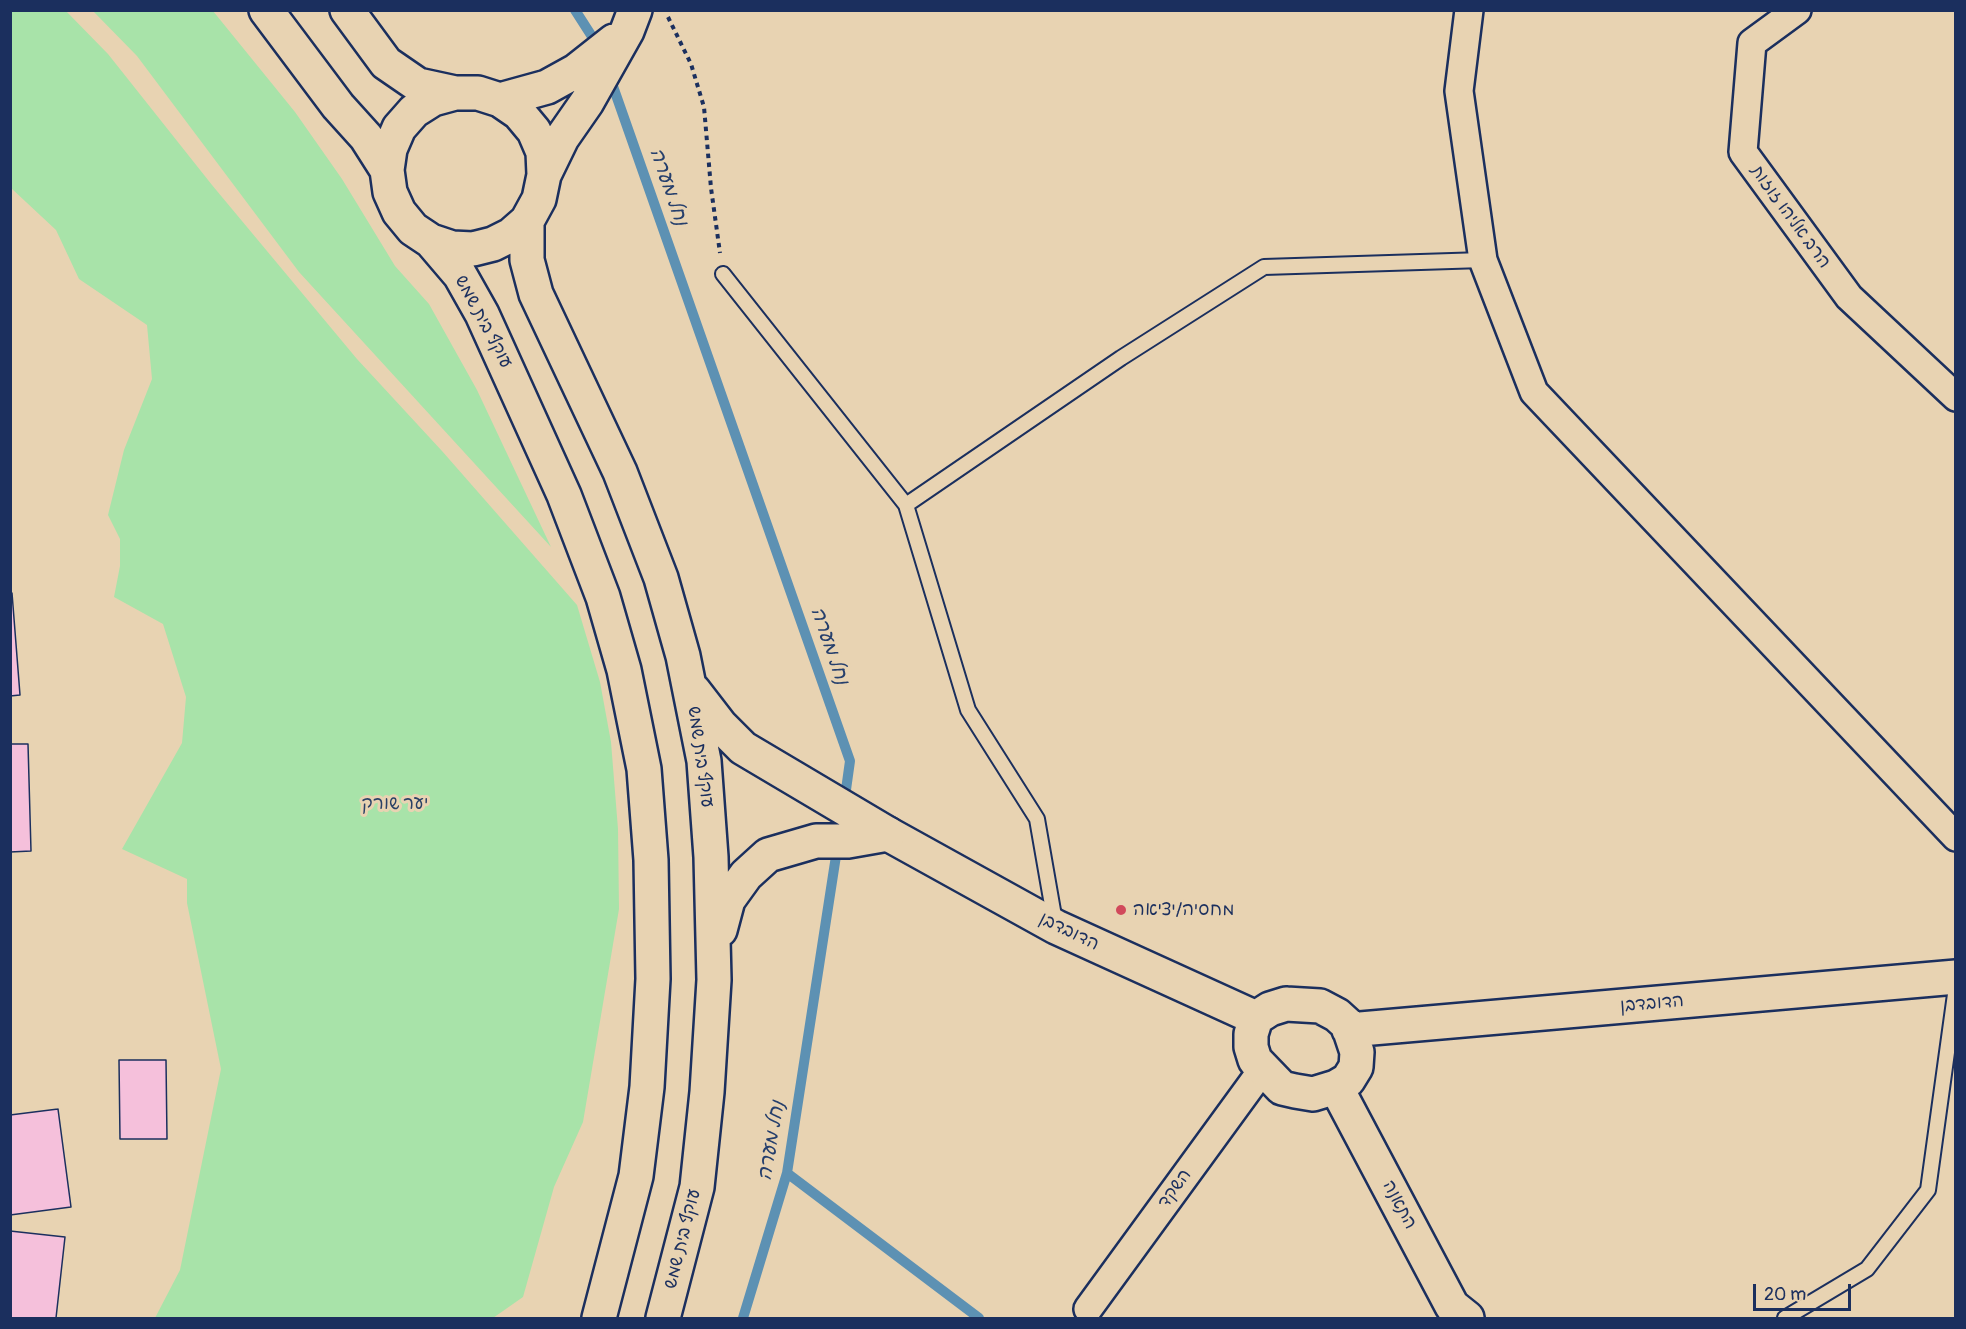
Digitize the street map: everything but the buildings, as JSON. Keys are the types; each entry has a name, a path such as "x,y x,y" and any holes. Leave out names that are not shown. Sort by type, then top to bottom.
{"main road":[{"path":"266,10 338,106 366,137 387,170"},
{"path":"347,10 386,63 418,85 455,93 478,93 500,100 519,113 534,131 543,152 544,175"},
{"path":"455,93 433,99 414,111 399,128 390,149 387,170 390,192 399,212 413,229 431,241 452,248 473,249 493,244 512,235 527,221 539,199 544,175 562,138 587,102 631,21"},
{"path":"500,100 547,87 576,72 631,21"},
{"name":"עוקף בית שמש","path":"527,221 527,260 536,294 620,472 661,578 683,656 704,761 711,857 714,955 707,1092 697,1187 663,1318"},
{"name":"עוקף בית שמש","path":"431,241 460,275 482,314 564,495 603,597 624,670 644,769 651,860 653,979 647,1087 636,1176 599,1318"},
{"name":"הדובדבן","path":"690,686 721,726 743,748 888,834 1056,927 1256,1018"},
{"path":"714,955 728,900 746,875 768,855 816,841 848,841 888,834"},
{"name":"הדובדבן","path":"1350,1030 1956,977"},
{"path":"1286,1004 1320,1006 1337,1015 1350,1030 1357,1052 1356,1067 1348,1080 1336,1087 1313,1094 1282,1088 1255,1060 1251,1047 1251,1034 1256,1018 1270,1009 1286,1004"},
{"name":"התאנה","path":"1336,1087 1452,1306 1467,1318"}],"street":[{"path":"1469,10 1459,91 1483,260 1534,392 1956,837"},
{"name":"הרב אליהו זוזות","path":"1797,10 1752,43 1743,152 1849,297 1956,397"},
{"name":"השקד","path":"1088,1309 1263,1069"}],"lane":[{"path":"906,505 1121,358 1264,267 1483,260"},
{"path":"723,274 906,505 968,710 1037,819 1056,927"},
{"path":"1785,1318 1867,1269 1928,1190 1956,987"}],"path":[{"path":"663,10 691,64 704,107 711,188 723,274"}],"green space":[{"name":"יער שורק","path":"10,11 66,11 108,54 212,185 357,359 442,451 577,605 600,682 611,742 618,829 619,909 583,1122 554,1187 523,1297 493,1318 155,1318 180,1270 221,1069 187,903 187,879 122,849 182,743 186,697 163,624 114,597 120,566 120,539 108,515 124,450 152,379 147,325 79,279 56,230 11,188"},
{"path":"93,11 213,11 295,112 342,179 395,266 429,304 477,390 551,547 299,272 137,56"}],"waterway":[{"name":"נחל מערה","path":"575,10 600,49"},
{"name":"נחל מערה","path":"609,75 850,761 844,804"},
{"name":"נחל מערה","path":"743,1318 787,1173 838,843"},
{"path":"787,1173 979,1318"}],"place":[{"name":"מחסיה/יציאה","path":"1121,910"}]}
